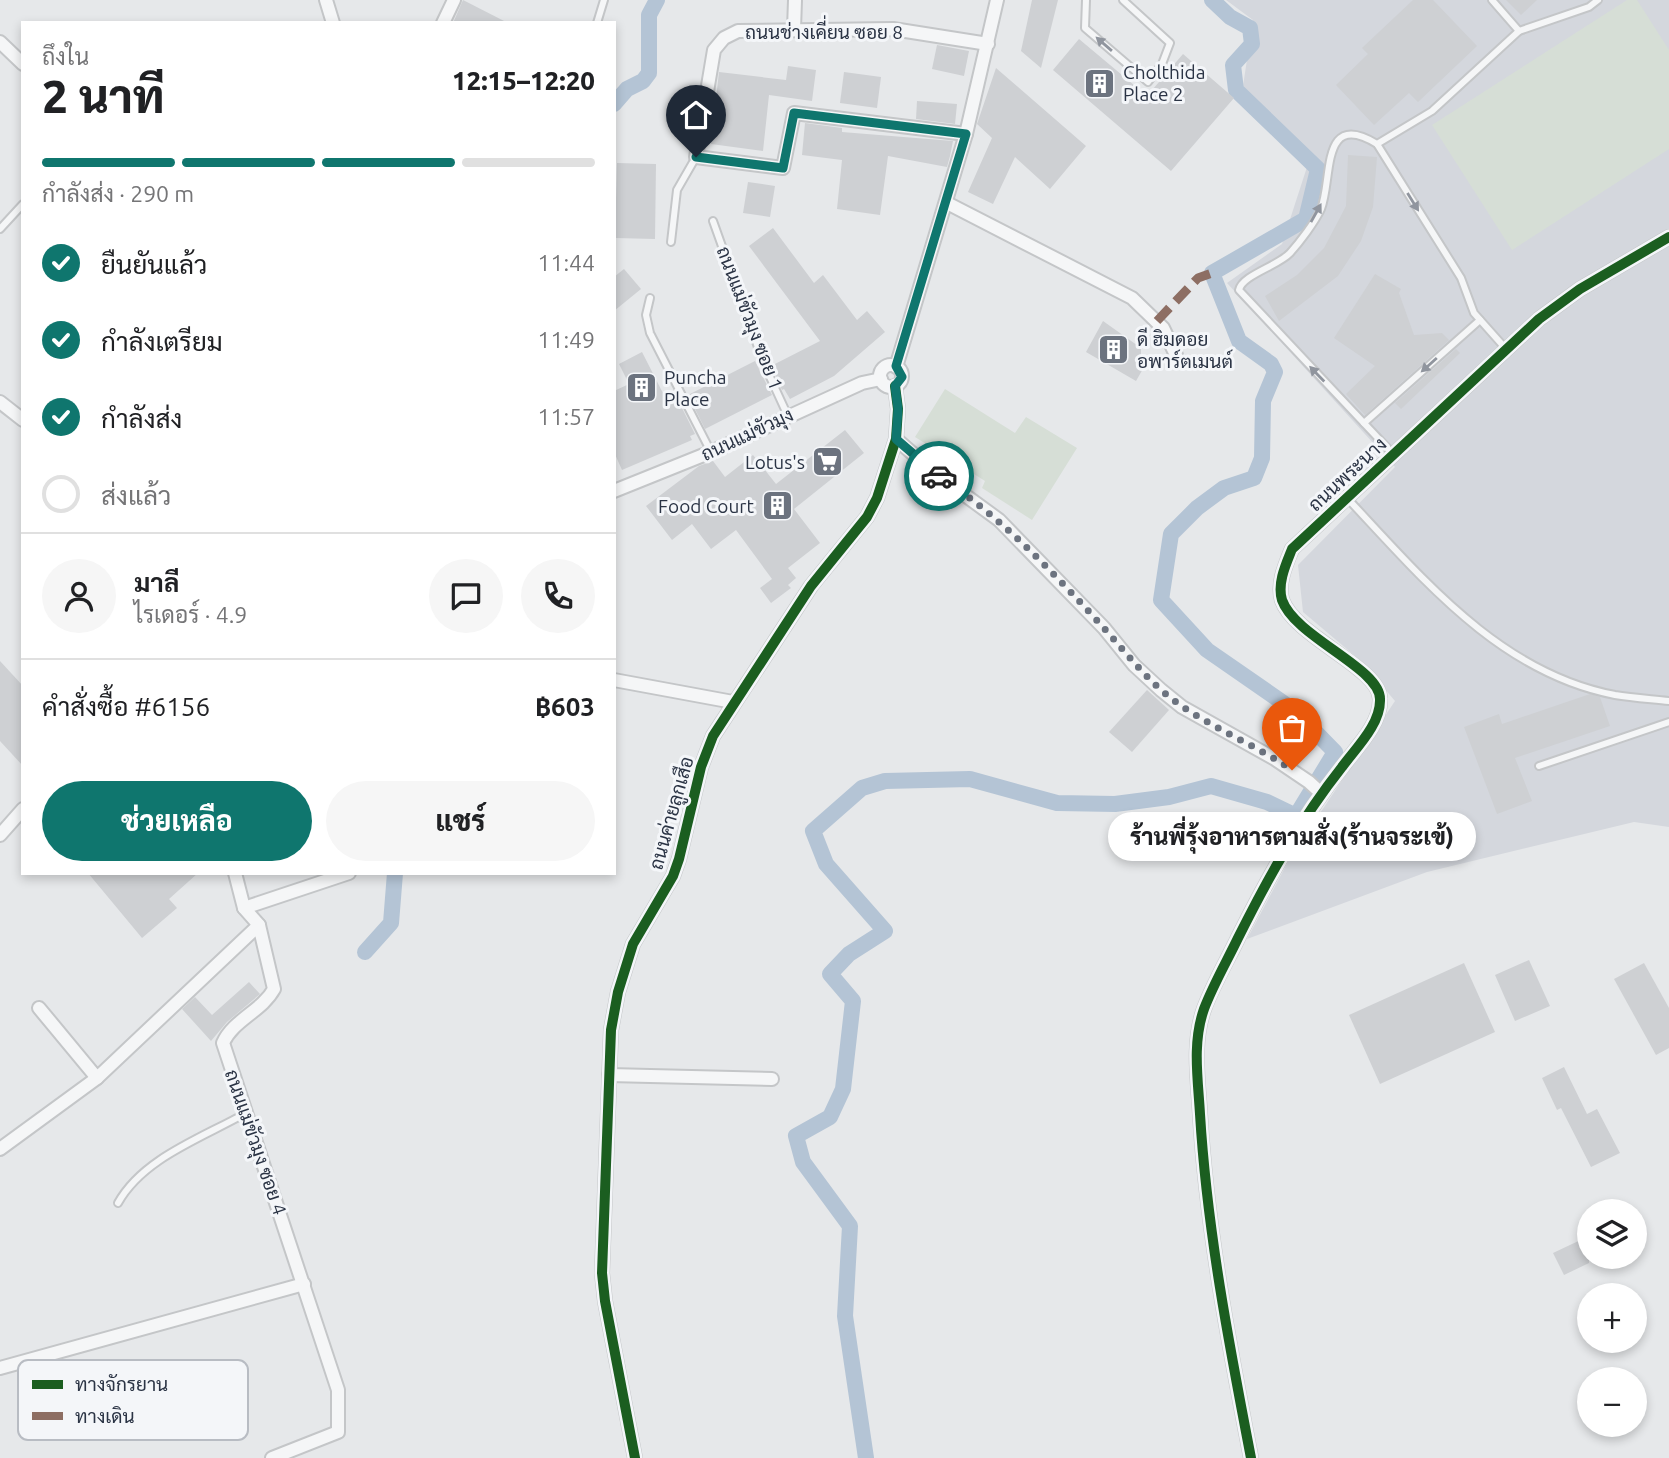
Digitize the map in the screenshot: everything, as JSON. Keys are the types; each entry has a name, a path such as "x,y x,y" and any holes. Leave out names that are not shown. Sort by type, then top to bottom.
{"street":[{"path":"326,0 332,21"},
{"path":"444,21 454,0"},
{"path":"794,29 795,0"},
{"path":"896,366 886,367 881,373 881,379 887,386 895,386 902,377 896,366 966,134 997,0"},
{"name":"ถนนช่างเคี่ยน ซอย 8","path":"696,157 715,50 724,38 738,31 893,29 988,44"},
{"path":"0,42 21,62"},
{"path":"696,157 783,168 794,113 966,134"},
{"path":"947,202 1132,298 1163,328 1176,355"},
{"name":"ถนนพระนาง","path":"1321,793 1368,732 1377,716 1381,697 1374,684 1361,671 1297,623 1282,599 1282,575 1292,549 1539,319 1580,289 1669,237"},
{"name":"ถนนแม่ขัวมุง","path":"617,487 711,452 788,414 862,383 881,379"},
{"name":"ถนนค่ายลูกเสือ","path":"635,1458 602,1273 611,1030 618,992 634,944 673,876 701,767 713,736 811,586 867,517 886,476 896,439 898,409 895,386"},
{"path":"0,402 21,418"},
{"path":"896,439 936,474 999,520 1161,690 1182,707 1275,759 1321,793 1274,866 1226,962 1204,1010 1196,1045 1203,1173 1216,1266 1251,1458"},
{"path":"616,680 733,702"},
{"path":"0,835 21,811"},
{"name":"ถนนแม่ขัวมุง ซอย 4","path":"236,875 244,908 259,925 274,989 269,997 227,1034 223,1043 338,1390 338,1432 272,1458"},
{"path":"244,908 343,875"},
{"path":"0,1149 97,1078 259,925"},
{"path":"39,1008 97,1078"},
{"path":"609,1074 772,1079"},
{"path":"29,1360 304,1284"},
{"path":"0,1368 18,1363"}],"lane":[{"path":"598,21 604,0"},
{"path":"1086,0 1086,28 1147,82 1162,64 1170,43 1123,0"},
{"path":"1492,0 1518,31"},
{"path":"1377,144 1432,111 1518,31 1589,7 1598,0"},
{"path":"1393,454 1240,293 1239,288 1244,281 1290,254 1321,209 1330,154 1337,143 1354,134 1377,144 1461,278 1474,313 1506,349"},
{"path":"671,242 677,190 696,157"},
{"path":"0,229 21,206"},
{"name":"ถนนแม่ขัวมุง ซอย 1","path":"713,221 764,364 788,414"},
{"path":"650,298 646,315 650,333 711,452"},
{"path":"1364,423 1480,320"},
{"path":"1347,497 1447,604 1523,661 1566,680 1615,695 1669,701"},
{"path":"1539,766 1669,722"},
{"path":"118,1203 127,1187 146,1168 246,1113"}],"shaded area":[{"path":"1226,0 1669,0 1669,827 1634,822 1427,872 1247,939 1290,858 1395,701 1361,661 1303,612 1298,565 1395,467 1227,283 1282,244 1307,167 1243,86 1253,20"},
{"path":"1627,0 1637,0 1669,50 1669,149 1512,250 1432,125"},
{"path":"945,389 1015,433 1026,417 1077,448 1032,520 982,488 985,481 915,437"}],"building":[{"path":"463,0 504,21 454,21"},
{"path":"1032,0 1058,0 1041,68 1021,51"},
{"path":"1413,0 1433,0 1477,46 1418,102 1409,93 1374,125 1336,85 1368,54 1362,48"},
{"path":"1506,0 1537,0 1521,15"},
{"path":"1079,39 1147,96 1183,54 1234,98 1171,171 1053,70"},
{"path":"937,45 969,51 964,76 932,69"},
{"path":"788,66 816,70 812,101 769,95 763,151 711,144 719,72 786,80"},
{"path":"996,68 1086,146 1050,189 1015,157 993,204 968,192 992,138 977,124"},
{"path":"844,72 881,77 877,108 840,103"},
{"path":"917,101 957,104 955,124 916,119"},
{"path":"805,123 842,128 842,132 953,141 947,167 888,156 880,215 837,209 842,160 802,155"},
{"path":"1348,155 1377,157 1373,207 1361,241 1338,276 1279,321 1265,296 1297,275 1324,248 1346,206"},
{"path":"617,163 656,164 655,239 616,238"},
{"path":"748,182 775,186 770,217 743,213"},
{"path":"773,228 814,283 823,275 857,320 867,311 885,332 834,376 790,399 784,389 782,390 771,366 820,341 749,246"},
{"path":"624,269 641,289 616,309 616,275"},
{"path":"1375,274 1401,289 1399,293 1414,335 1442,333 1449,340 1365,415 1346,394 1375,366 1334,338"},
{"name":"ดี ฮิมดอย อพาร์ตเมนต์","path":"1103,321 1141,348 1141,356 1148,360 1136,381 1086,352"},
{"path":"1456,349 1460,353 1401,409 1395,403"},
{"path":"642,352 669,405 678,400 695,434 690,436 692,440 622,470 616,456 616,390 629,384 619,364"},
{"path":"755,361 772,395 705,429 688,395"},
{"path":"845,430 864,453 794,509 820,543 788,568 796,578 788,585 791,588 771,603 760,588 772,579 736,530 711,549 692,524 672,540 646,506 699,466 713,461 725,477 753,455 776,484"},
{"path":"0,661 21,684 21,764 0,741"},
{"path":"1147,690 1169,710 1132,752 1109,732"},
{"path":"1590,694 1600,697 1610,726 1515,758 1532,801 1497,814 1464,727 1499,714 1502,724"},
{"path":"90,875 196,875 169,899 177,908 142,938"},
{"path":"1529,960 1550,1006 1515,1021 1495,975"},
{"path":"1464,963 1495,1032 1380,1084 1349,1015"},
{"path":"1644,963 1669,1008 1669,1048 1656,1055 1614,979"},
{"path":"249,982 260,994 227,1022 211,1041 182,1009 195,997 212,1015"},
{"path":"1564,1067 1587,1114 1597,1109 1620,1153 1591,1167 1561,1108 1557,1110 1542,1078"},
{"path":"1577,1242 1577,1269 1564,1275 1553,1253"}],"waterway":[{"path":"616,102 627,89 643,81 649,73 649,15 657,0"},
{"path":"866,1458 845,1316 850,1226 803,1162 796,1136 830,1117 843,1089 853,1001 830,974 849,954 885,931 826,864 813,831 862,788 885,781 970,779 1057,803 1115,804 1169,797 1211,786 1267,802 1296,816 1335,752 1295,711 1207,650 1161,600 1171,534 1197,508 1224,488 1254,478 1262,458 1263,401 1275,372 1271,364 1239,341 1212,273 1306,219 1318,169 1236,90 1233,65 1252,44 1250,28 1230,17 1212,0"},
{"path":"365,952 391,923 395,875"}],"marked path":[{"path":"1157,321 1198,278 1212,273"}],"cycle path":[{"path":"1251,1458 1213,1244 1197,1074 1200,1022 1212,991 1261,893 1312,808 1372,726 1380,699 1376,687 1367,676 1290,614 1281,594 1285,567 1292,549 1539,319 1580,289 1669,237"},
{"path":"635,1458 602,1273 611,1030 618,992 633,944 673,876 701,767 713,736 811,586 867,517 877,498 896,439 898,409 895,386"}],"way so far":[{"path":"939,476 999,520 1161,690 1182,707 1292,770"}],"place":[{"name":"Cholthida Place 2","path":"1100,83"},
{"name":"ดี ฮิมดอย อพาร์ตเมนต์","path":"1114,350"},
{"name":"Puncha Place","path":"641,388"},
{"name":"Lotus's","path":"828,462"},
{"name":"Food Court","path":"777,506"},
{"name":"ร้านพี่รุ้งอาหารตามสั่ง(ร้านจระเข้)","path":"1292,770"}],"route":[{"path":"696,157 783,168 794,113 966,134 896,366 902,377 895,386 898,409 896,439 939,476"}]}
